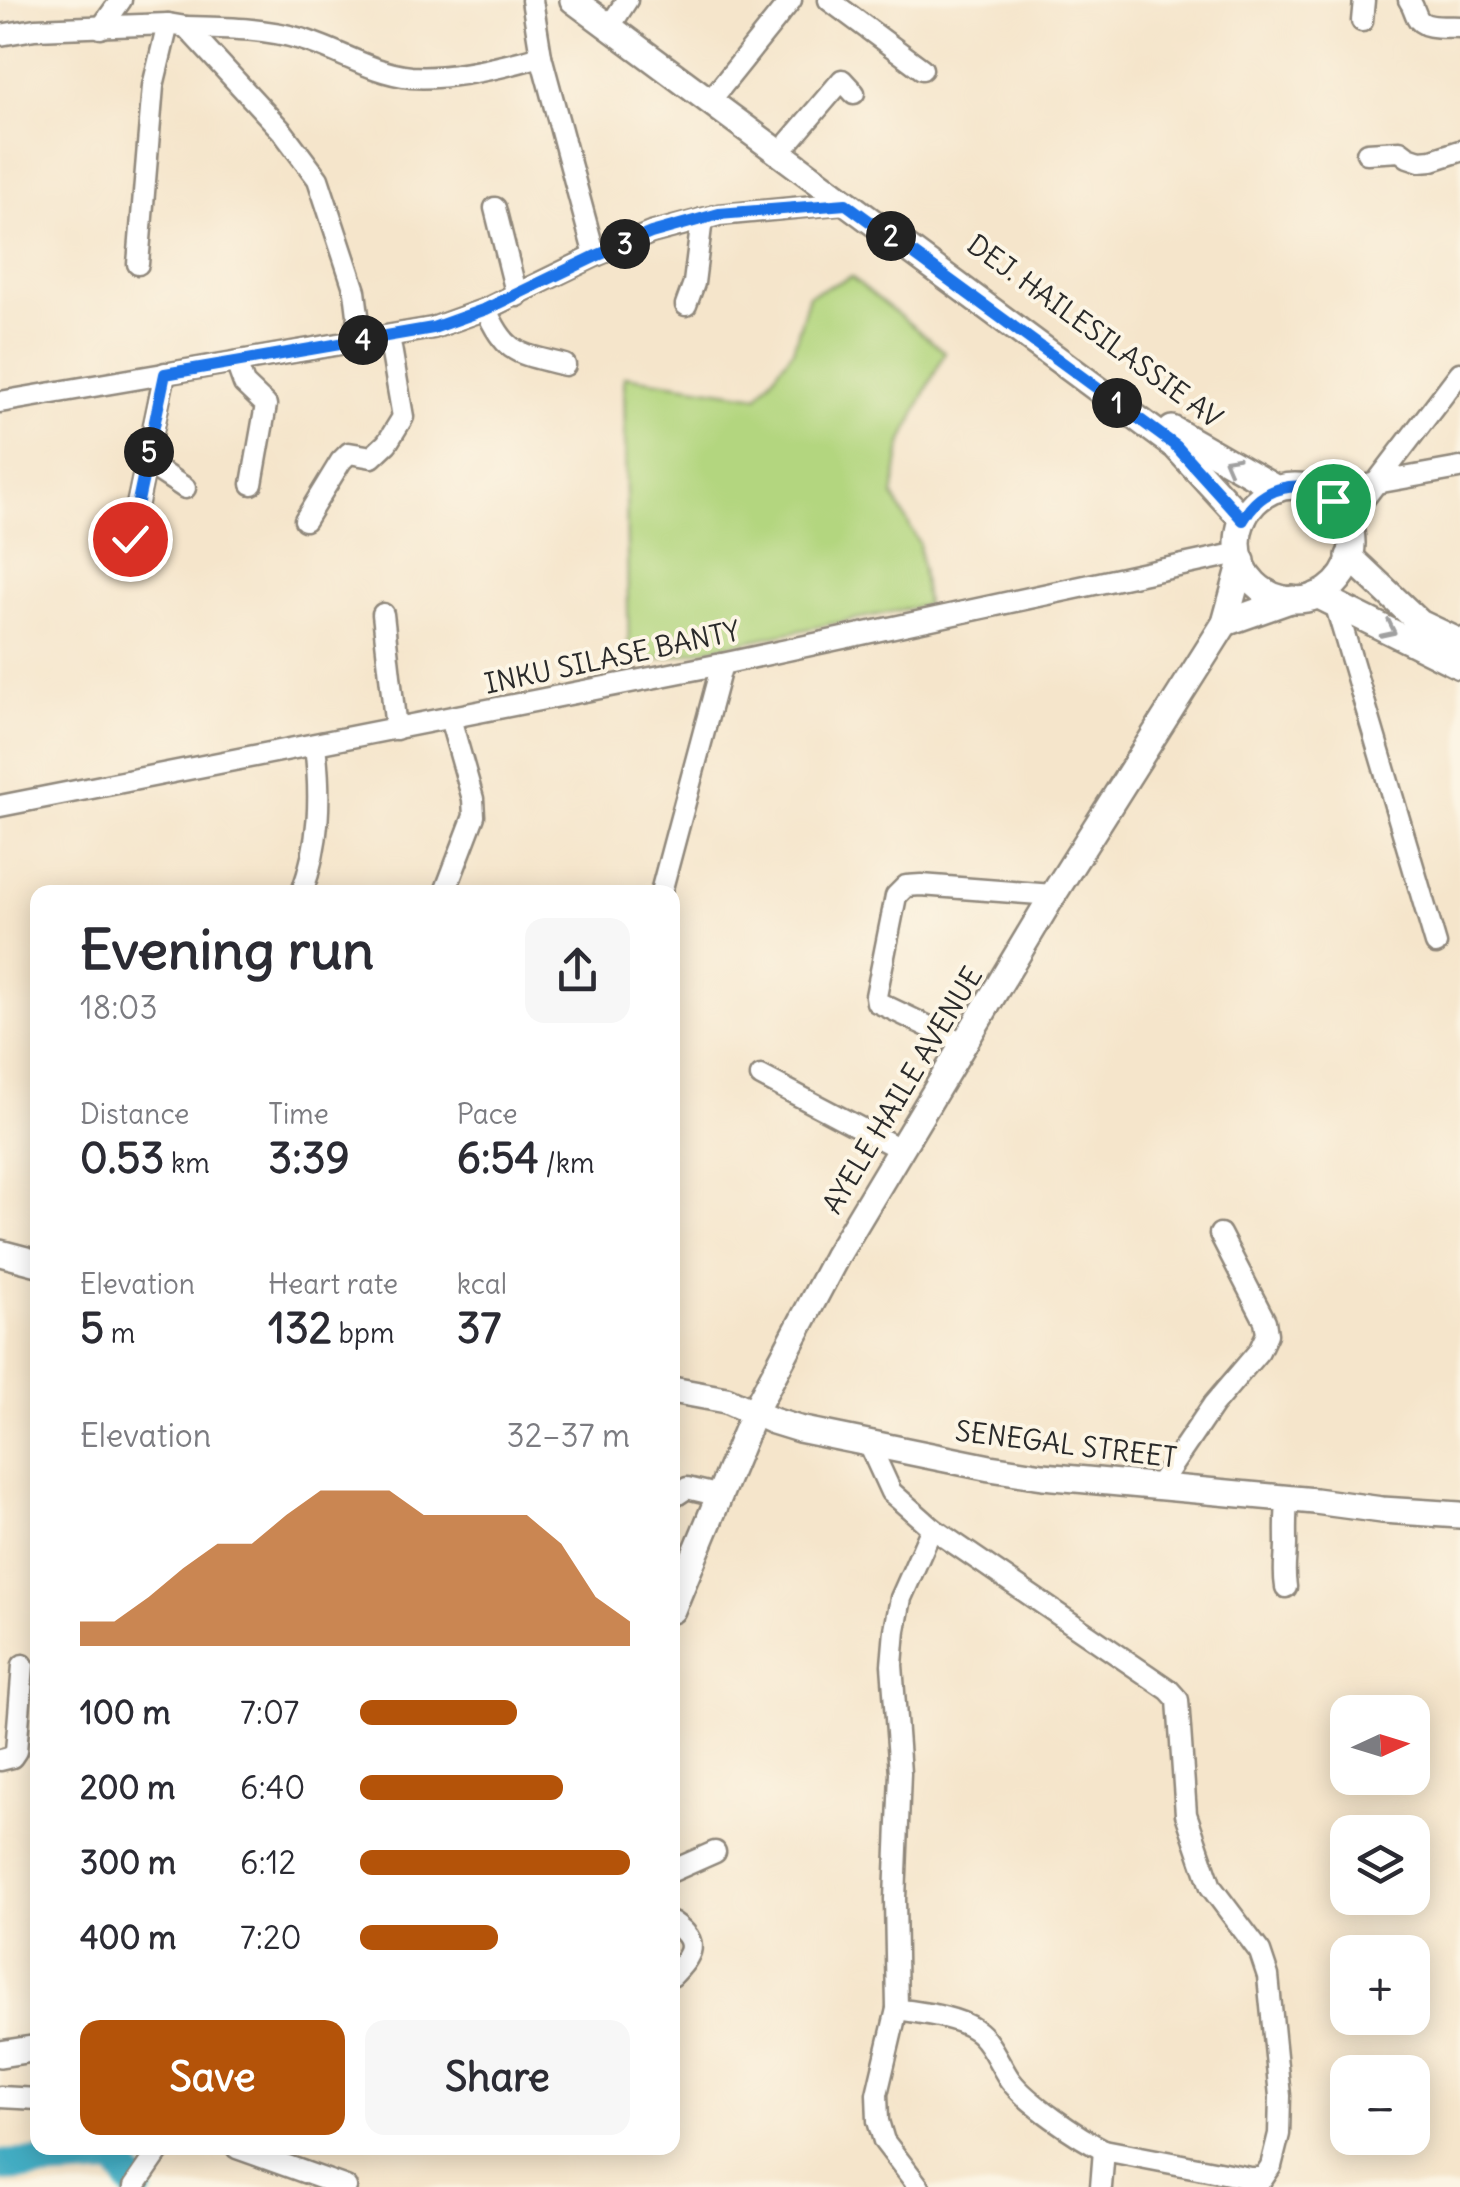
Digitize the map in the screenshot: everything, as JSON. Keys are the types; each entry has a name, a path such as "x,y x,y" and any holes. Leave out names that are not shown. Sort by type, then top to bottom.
{"main road":[{"name":"DEJ. HAILESILASSIE AV","path":"573,0 1176,446 1243,520"},
{"name":"DEJ. HAILESILASSIE AV","path":"594,0 621,8 718,91 1183,437 1277,489 1305,487 1327,496"},
{"path":"1277,489 1256,501 1243,520 1238,556 1249,576 1277,596 1315,599 1460,666"},
{"path":"1225,623 1315,599 1339,578 1350,556 1351,536 1347,521 1327,496"},
{"name":"AYELE HAILE AVENUE","path":"680,1591 754,1412 836,1257 1053,895 1225,623 1238,556"},
{"path":"1350,556 1420,623 1460,642"},
{"path":"0,1254 30,1261"},
{"name":"SENEGAL STREET","path":"680,1391 726,1400 799,1428 990,1468 1460,1515"},
{"path":"0,2054 30,2049"}],"street":[{"path":"101,28 121,0"},
{"path":"532,0 540,56 596,256"},
{"path":"718,91 792,0"},
{"path":"829,0 922,69"},
{"path":"1409,0 1422,24 1460,27"},
{"path":"138,264 153,86 177,25"},
{"path":"177,25 282,132 318,180 355,291 355,341"},
{"path":"0,35 35,29 177,25 231,28 277,33 375,68 413,77 503,67 540,56"},
{"path":"790,142 842,80 854,93"},
{"path":"1367,153 1400,152 1408,158 1432,160 1460,152"},
{"path":"0,402 433,328 516,296 651,233 719,214 846,204"},
{"path":"496,208 516,296"},
{"path":"686,306 694,282 702,218"},
{"path":"486,309 506,345 565,365"},
{"path":"305,520 341,460 349,453 372,457 402,417 389,336"},
{"path":"236,362 244,384 266,405 252,484"},
{"path":"1347,521 1460,373"},
{"path":"130,539 165,374"},
{"path":"147,463 185,488"},
{"path":"1327,496 1460,468"},
{"name":"INKU SILASE BANTY","path":"0,806 722,664 1238,556"},
{"path":"1315,599 1436,944"},
{"path":"383,614 396,729"},
{"path":"663,885 722,664"},
{"path":"448,885 474,816 473,799 450,718"},
{"path":"304,885 320,820 316,744"},
{"path":"965,1044 877,1002 896,896 906,886 921,885 1053,895"},
{"path":"761,1076 900,1149"},
{"path":"1158,1486 1267,1334 1266,1321 1220,1234"},
{"path":"868,1444 891,1492 932,1528 1169,1690 1178,1700 1186,1814 1211,1887 1260,1952 1268,1976 1280,2096 1279,2134 1271,2166 1263,2178 1250,2178 1104,2150 1056,2120 1012,2084 974,2029 944,2018 898,2009"},
{"path":"680,1492 686,1488 721,1496"},
{"path":"1286,1586 1283,1568 1288,1499"},
{"path":"919,2187 884,2141 877,2094 898,2009 895,1899 900,1773 892,1665 902,1598 932,1528"},
{"path":"0,1760 12,1758 16,1751 23,1665"},
{"path":"680,1868 715,1852"},
{"path":"680,1929 690,1938 692,1950 680,1968"},
{"path":"0,2097 30,2099"},
{"path":"1101,2187 1104,2150"},
{"path":"134,2187 155,2155"},
{"path":"257,2155 346,2187"}],"green space":[{"path":"851,277 945,352 901,446 893,496 919,543 926,605 629,665 624,376 758,396 793,350 809,295"}],"waterway":[{"path":"0,2166 116,2160 137,2187"}],"route":[{"path":"130,539 165,374 433,328 516,296 651,233 719,214 846,204 1176,446 1243,520 1256,501 1280,488 1308,488 1333,501"}]}
